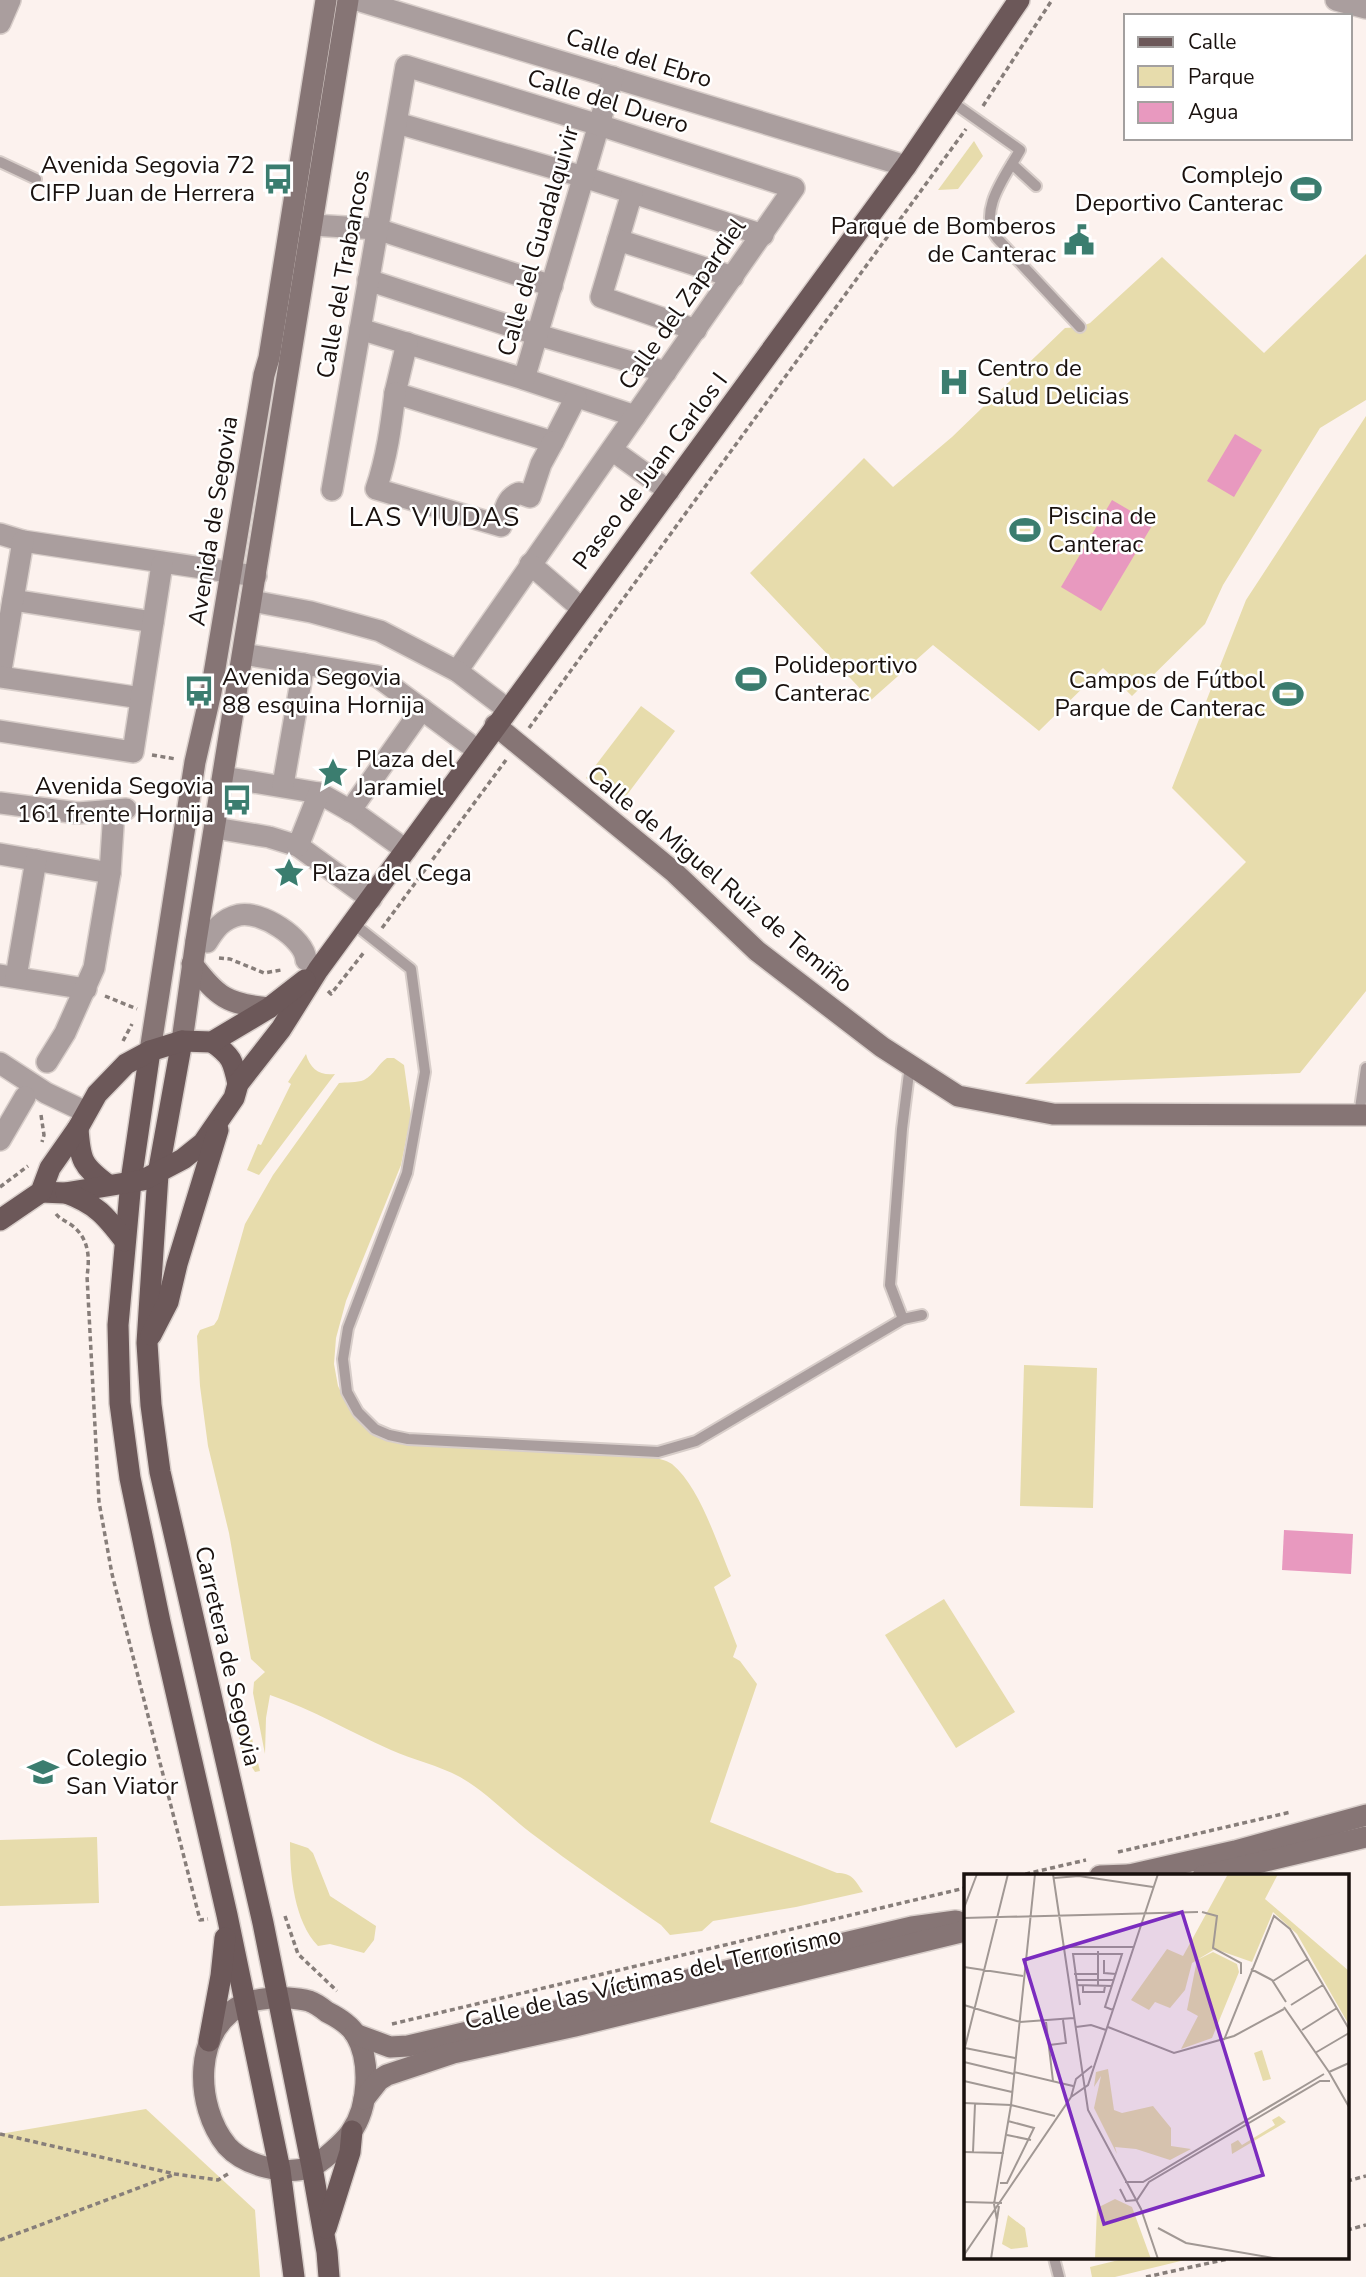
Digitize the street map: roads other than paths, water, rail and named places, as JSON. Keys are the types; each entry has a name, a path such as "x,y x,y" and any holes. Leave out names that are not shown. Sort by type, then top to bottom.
{"main road":[{"name":"Paseo de Juan Carlos I","path":"212,1042 269,1008 354,924 501,717 906,166 1019,0"},
{"name":"Paseo de Juan Carlos I","path":"41,1192 65,1193 143,1180 158,1174 203,1143 222,1119 234,1098 238,1084 281,1029 312,965"},
{"path":"0,1220 41,1192 50,1168 97,1094 126,1064 150,1051 182,1041 212,1042 233,1061 238,1084"},
{"name":"Carretera de Segovia","path":"182,1041 158,1174 147,1343 151,1405 160,1472 263,1923 312,2166 329,2277"},
{"path":"150,1051 125,1241 118,1325 120,1403 130,1478 227,1915 280,2171 294,2277"},
{"path":"147,1343 168,1302 177,1264 222,1119"},
{"path":"82,1120 80,1155 88,1170 108,1185"},
{"path":"65,1193 87,1201 105,1215 125,1241"},
{"path":"209,2041 221,1976 227,1915"},
{"path":"324,2234 350,2152 352,2131"}],"street":[{"path":"0,23 10,0"},
{"name":"Avenida de Segovia","path":"150,1051 195,762 211,692 269,358 326,0"},
{"name":"Avenida de Segovia","path":"182,1041 192,964 348,0"},
{"name":"Calle del Ebro","path":"357,0 906,166"},
{"path":"1336,0 1366,8"},
{"name":"Calle del Trabancos","path":"332,490 405,66"},
{"name":"Calle del Duero","path":"405,66 794,188"},
{"name":"Calle del Guadalquivir","path":"524,379 613,77"},
{"path":"397,123 584,177 763,235"},
{"name":"Calle del Zapardiel","path":"457,671 794,188"},
{"path":"632,193 601,297 696,330"},
{"path":"313,225 377,229 552,286"},
{"path":"618,240 733,277"},
{"path":"368,280 538,335 666,372"},
{"path":"360,329 635,416"},
{"path":"407,343 394,393 384,465 376,489 500,526 512,496 519,493 530,497 541,464 576,397"},
{"path":"394,393 553,442"},
{"path":"612,450 669,491"},
{"path":"0,534 23,541 162,564 256,576"},
{"path":"23,541 0,677 141,698"},
{"path":"0,731 133,752 162,564"},
{"path":"530,564 581,608"},
{"path":"13,600 153,622"},
{"path":"252,601 311,612 380,631 457,671 501,717"},
{"path":"243,654 377,676 477,750"},
{"path":"283,785 304,664"},
{"path":"350,811 422,709"},
{"name":"Calle de Miguel Ruiz de Temiño","path":"501,717 518,742 674,872 757,951 882,1047 958,1096 1054,1114 1362,1115"},
{"path":"223,777 319,793 406,850"},
{"path":"298,846 319,793"},
{"path":"0,803 78,813 120,810 94,968 86,989 47,1062"},
{"path":"215,828 268,837 298,846 371,899"},
{"path":"0,854 110,873"},
{"path":"36,860 8,976 86,989"},
{"path":"196,941 206,942 219,924 240,914 251,916 290,934 306,951 312,965"},
{"path":"192,964 223,998 241,1005 269,1008"},
{"path":"0,1063 82,1120"},
{"path":"0,1139 25,1097"},
{"path":"1132,1874 1235,1851 1366,1815"},
{"path":"1212,1874 1366,1838"},
{"path":"1099,1867 1124,1874"},
{"name":"Calle de las Víctimas del Terrorismo","path":"912,1927 933,1917 964,1909"},
{"name":"Calle de las Víctimas del Terrorismo","path":"355,2034 390,2047 408,2046 912,1927 956,1921 964,1924"},
{"name":"Calle de las Víctimas del Terrorismo","path":"364,2099 379,2080 387,2075 453,2053 964,1931"},
{"path":"277,1997 310,2001 338,2018 355,2034 366,2068 364,2099 352,2131 312,2166 280,2171 251,2161 230,2149 218,2134 211,2117 203,2079 209,2041 222,2021 246,2003 277,1997"}],"lane":[{"path":"952,102 1020,150 991,206 989,227 996,238 1080,327"},
{"path":"0,162 36,179"},
{"path":"1012,164 1036,186"},
{"path":"354,924 411,969 425,1072 407,1173 344,1344 347,1392 358,1412 370,1425 388,1435 408,1439 658,1452 696,1441 903,1319 922,1315"},
{"path":"903,1319 890,1285 902,1129 910,1065"},
{"path":"1362,1115 1366,1068"},
{"path":"1055,2260 1059,2277"}],"water":[{"path":"1235,434 1262,450 1234,497 1207,481"},
{"path":"1112,500 1153,524 1101,611 1061,587"},
{"path":"1284,1530 1353,1534 1351,1574 1282,1570"}],"place":[{"name":"Avenida Segovia 72 CIFP Juan de Herrera","path":"278,179"},
{"name":"Complejo Deportivo Canterac","path":"1306,189"},
{"name":"Parque de Bomberos de Canterac","path":"1079,240"},
{"name":"Centro de Salud Delicias","path":"954,382"},
{"name":"Piscina de Canterac","path":"1025,530"},
{"name":"Polideportivo Canterac","path":"751,679"},
{"name":"Avenida Segovia 88 esquina Hornija","path":"199,691"},
{"name":"Campos de Fútbol Parque de Canterac","path":"1288,694"},
{"name":"Plaza del Jaramiel","path":"333,773"},
{"name":"Avenida Segovia 161 frente Hornija","path":"237,800"},
{"name":"Plaza del Cega","path":"289,873"},
{"name":"Colegio San Viator","path":"43,1772"}],"district":[{"name":"LAS VIUDAS","path":"435,517"}]}
